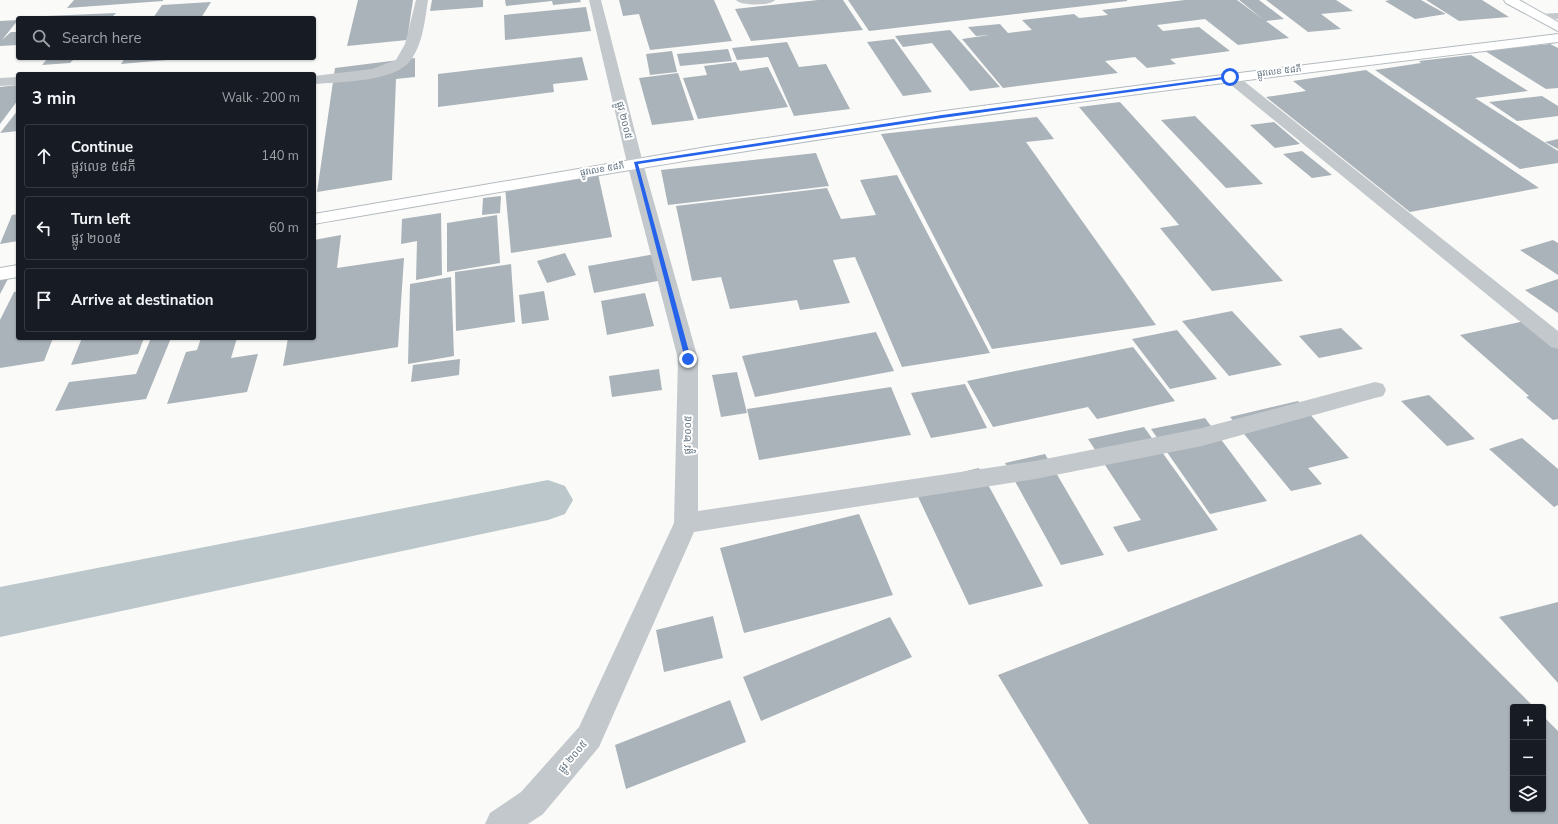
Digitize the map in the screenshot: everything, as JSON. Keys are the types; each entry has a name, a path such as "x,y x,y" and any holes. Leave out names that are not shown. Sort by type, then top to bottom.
{"street":[{"path":"316,80 384,70 402,63 412,44 422,0"},
{"name":"ផ្លូវ ២០០៥","path":"501,824 532,803 589,737 686,524 688,359 635,163 595,0"},
{"path":"742,0 769,0"},
{"path":"1510,0 1558,27"},
{"name":"ផ្លូវលេខ ៥៨ភី","path":"316,219 635,163 942,116 1230,77 1558,38"},
{"path":"1230,77 1558,342"},
{"path":"0,82 16,81"},
{"path":"0,274 16,271"},
{"path":"686,524 1035,470 1202,437 1375,390"}],"lane":[{"path":"1540,17 1558,16"}],"building":[{"path":"74,0 163,0 163,1 67,8"},
{"path":"358,0 413,0 407,40 347,46"},
{"path":"432,0 483,0 483,7 430,11"},
{"path":"505,0 580,0 581,2 553,5 552,1 506,6"},
{"path":"619,0 714,0 732,41 650,50 639,14 623,16"},
{"path":"818,0 843,0 863,30 751,41 735,9"},
{"path":"848,0 1127,0 1127,1 869,31"},
{"path":"1185,0 1237,0 1264,20 1239,0 1259,0 1284,19 1266,21 1289,38 1238,45 1205,19 1157,25 1163,31 1199,27 1230,51 1170,59 1176,64 1147,68 1135,57 1105,61 1118,73 1003,88 962,39 989,35 976,36 968,27 1000,24 1008,33 1032,30 1022,20 1074,14 1079,18 1108,15 1102,10"},
{"path":"1266,0 1336,0 1353,11 1321,14 1341,29 1308,32"},
{"path":"1421,0 1446,14 1415,19 1385,1"},
{"path":"1426,0 1482,0 1509,17 1459,21"},
{"path":"211,2 202,16 154,16 162,5"},
{"path":"586,7 591,31 505,40 504,15"},
{"path":"116,13 113,16 46,16"},
{"path":"16,20 16,22 2,40 11,32 16,32 16,45 0,46 0,21"},
{"path":"950,30 1000,87 970,91 932,43 903,47 895,36"},
{"path":"894,39 932,92 903,96 867,42"},
{"path":"787,42 799,67 826,64 850,109 794,116 768,57 737,60 732,48"},
{"path":"1550,44 1558,48 1558,88 1546,89 1485,51"},
{"path":"728,49 732,61 680,66 677,54"},
{"path":"672,51 677,72 650,75 646,54"},
{"path":"1471,55 1528,91 1475,98 1558,151 1558,163 1520,169 1375,70 1421,63 1419,61"},
{"path":"582,57 588,80 553,84 554,92 438,107 438,74"},
{"path":"415,58 415,77 396,79 392,180 317,192 335,68"},
{"path":"46,60 73,60 70,63 42,65"},
{"path":"124,60 167,60 121,64"},
{"path":"736,62 740,71 768,67 788,107 698,119 683,78 707,75 704,66"},
{"path":"1366,70 1539,188 1410,212 1266,97 1306,91 1293,81"},
{"path":"678,73 694,120 652,125 639,78"},
{"path":"16,85 16,103 0,124 0,87"},
{"path":"1542,96 1558,106 1558,116 1517,121 1489,102"},
{"path":"1120,102 1283,281 1212,291 1160,228 1179,225 1079,107"},
{"path":"16,113 16,131 0,133"},
{"path":"1195,116 1263,184 1226,188 1161,120"},
{"path":"1037,117 1054,139 1026,142 1156,325 992,349 881,134"},
{"path":"1274,122 1300,144 1275,148 1250,125"},
{"path":"1558,139 1558,149 1545,142"},
{"path":"1302,151 1332,175 1312,178 1283,154"},
{"path":"816,153 829,186 668,205 661,170"},
{"path":"598,174 612,237 511,253 505,187"},
{"path":"897,175 990,353 902,367 855,257 833,260 850,303 800,310 797,300 730,309 721,277 692,281 676,206 827,188 841,219 876,215 860,180"},
{"path":"501,196 500,213 482,215 483,198"},
{"path":"441,213 442,275 416,280 417,241 401,244 402,219"},
{"path":"16,214 16,241 0,244 12,215"},
{"path":"497,215 500,263 447,272 447,223"},
{"path":"341,235 337,268 404,258 398,347 283,366 288,340 316,340 316,240"},
{"path":"1553,240 1558,243 1558,275 1520,250"},
{"path":"565,253 576,275 547,283 537,261"},
{"path":"655,254 663,280 594,293 588,266"},
{"path":"511,264 515,322 456,331 455,272"},
{"path":"451,277 454,356 408,364 410,284"},
{"path":"8,279 0,294 0,280"},
{"path":"1558,279 1558,313 1525,290"},
{"path":"544,291 549,320 522,324 519,295"},
{"path":"14,292 16,292 16,340 52,340 44,361 0,368 0,320"},
{"path":"645,293 654,326 607,335 601,301"},
{"path":"1232,311 1282,365 1229,376 1182,321"},
{"path":"1529,320 1558,344 1558,419 1553,420 1526,397 1529,396 1460,335"},
{"path":"1341,328 1363,349 1319,358 1299,336"},
{"path":"1177,330 1217,379 1170,389 1132,339"},
{"path":"876,332 894,371 755,397 742,356"},
{"path":"81,340 143,340 138,354 71,365"},
{"path":"150,340 170,340 146,399 55,411 69,382 136,374"},
{"path":"200,340 236,340 231,358 258,354 247,392 167,404 186,352 197,350"},
{"path":"1133,347 1175,401 1097,419 1088,407 993,427 967,381"},
{"path":"460,359 459,375 411,382 413,365"},
{"path":"659,369 662,390 612,397 609,376"},
{"path":"737,372 747,413 721,417 712,375"},
{"path":"965,384 987,428 931,438 911,393"},
{"path":"891,387 911,435 759,460 747,409"},
{"path":"1429,395 1475,439 1447,446 1401,401"},
{"path":"1298,401 1349,458 1308,468 1322,484 1291,491 1230,417"},
{"path":"1205,418 1267,501 1210,514 1151,429"},
{"path":"1144,427 1218,530 1128,552 1113,527 1141,520 1088,439"},
{"path":"1522,438 1558,469 1558,505 1554,507 1489,449"},
{"path":"1045,454 1104,555 1061,565 1005,463"},
{"path":"979,468 1043,586 969,605 912,484"},
{"path":"859,514 893,595 744,633 720,548"},
{"path":"1361,534 1531,704 1510,704 1510,812 1546,812 1546,719 1558,731 1558,824 1089,824 998,675"},
{"path":"1558,602 1558,683 1499,617"},
{"path":"713,616 723,658 664,672 656,630"},
{"path":"890,617 912,657 761,721 743,677"},
{"path":"730,700 746,742 626,789 615,745"}],"waterway":[{"path":"0,612 548,500"}],"route":[{"path":"688,359 635,163 942,116 1230,77"}]}
